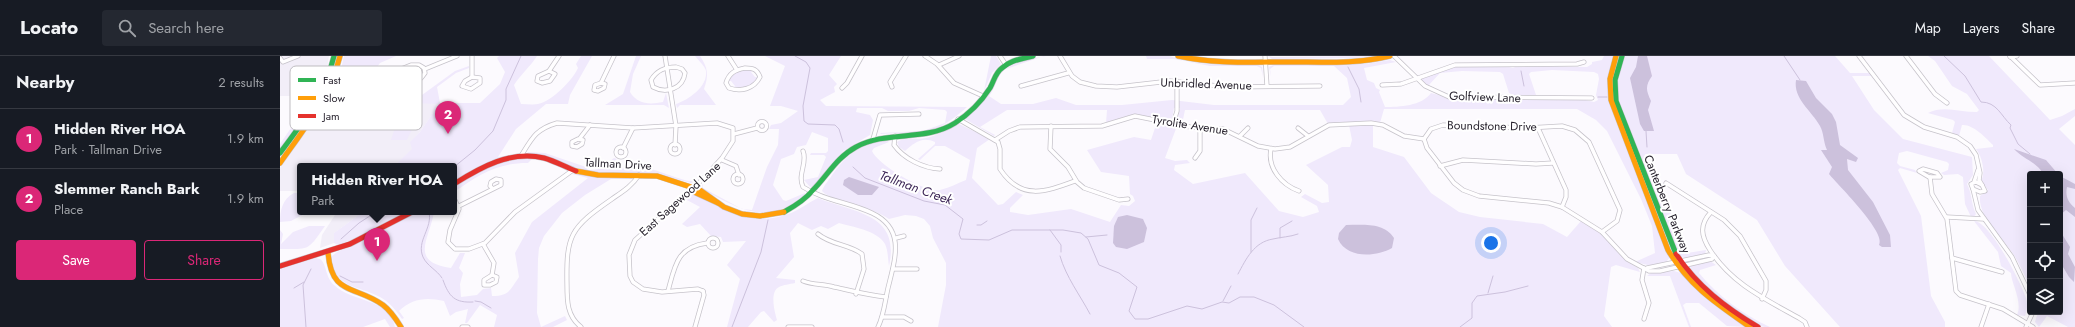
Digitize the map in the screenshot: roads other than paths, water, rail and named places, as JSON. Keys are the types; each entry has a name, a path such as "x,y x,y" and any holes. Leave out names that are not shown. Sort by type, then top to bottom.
{"street":[{"path":"280,58 283,62 298,56"},
{"path":"332,66 334,56"},
{"path":"336,66 337,56"},
{"path":"338,66 340,56"},
{"path":"422,78 425,69 456,56"},
{"path":"472,56 472,77"},
{"path":"549,71 555,74 552,80 544,83 537,81 536,78 540,74 549,71 559,56"},
{"path":"601,83 614,56"},
{"path":"665,56 676,126 676,145"},
{"path":"728,56 737,70"},
{"path":"842,88 848,82 862,56"},
{"path":"892,87 890,82 892,77 906,56"},
{"path":"925,56 939,65 954,83 983,96"},
{"path":"939,65 959,56"},
{"path":"1000,56 1006,65 1033,56"},
{"path":"1020,86 1068,73 1060,56"},
{"path":"1178,56 1209,62 1265,59 1365,61 1390,56"},
{"name":"Golfview Lane","path":"1394,56 1415,78 1434,92 1456,98 1592,98"},
{"name":"Canterberry Parkway","path":"1616,56 1609,82 1611,100 1666,247 1679,264 1713,301 1750,327"},
{"name":"Canterberry Parkway","path":"1622,56 1614,80 1616,101 1679,264 1718,300 1758,327"},
{"path":"1858,56 1874,72 1904,115 1927,128 1957,137 1970,146 1976,155 1978,170 1980,173 1979,180 1985,190 1982,192"},
{"path":"1906,56 1917,67 1939,97 1947,103"},
{"path":"2010,56 2017,56"},
{"path":"2010,56 2035,82 2042,85 2075,83"},
{"path":"1265,59 1267,86"},
{"path":"1382,85 1397,84 1455,65 1577,64 1584,62"},
{"name":"Tallman Drive","path":"457,182 490,164 522,156 542,158 573,170 595,175 639,175 666,178 693,188 715,199 718,203 742,214 765,216 790,210 804,202 814,193 845,154 858,145 873,139 932,134 945,129 983,96 990,88 997,72 1006,65"},
{"path":"667,68 679,68 683,70 685,75 682,82 670,89 656,89 651,83 655,74 667,68"},
{"path":"747,68 754,69 759,74 759,79 755,85 747,89 730,89 726,85 726,79 737,70 747,68"},
{"name":"Unbridled Avenue","path":"1068,73 1080,82 1099,87 1177,81 1216,86 1320,86"},
{"path":"472,77 480,78 480,83 471,89 464,88 463,83 472,77"},
{"path":"1173,124 1177,111 1177,81"},
{"path":"873,139 878,119 882,114 919,114"},
{"name":"Tyrolite Avenue","path":"995,140 1009,131 1020,127 1102,126 1133,116 1173,124 1219,128 1240,136 1258,146 1271,149 1290,147 1329,125 1368,123 1383,125 1404,136 1424,139"},
{"path":"958,119 995,140 1000,149 999,162 1001,170 1020,189 1026,192 1039,192 1075,180"},
{"path":"522,156 532,136 546,126 561,122 633,128 722,124 730,127 734,134 757,128"},
{"path":"580,138 590,125"},
{"name":"Boundstone Drive","path":"1424,139 1431,129 1443,125 1538,128 1568,127 1580,133 1588,140 1619,208 1620,216 1618,220 1602,232"},
{"path":"1051,126 1050,149 1068,167 1075,180 1086,189 1119,200 1128,199"},
{"path":"1195,158 1200,151 1200,127"},
{"path":"623,148 633,128"},
{"path":"1240,136 1248,128"},
{"path":"1298,128 1308,136"},
{"path":"1538,128 1566,193 1562,207"},
{"path":"280,153 296,130"},
{"path":"280,163 303,130"},
{"name":"East Sagewood Lane","path":"695,327 705,289 649,291 635,284 629,273 629,253 633,244 641,233 693,188 722,160 732,145 734,134"},
{"path":"895,136 894,144 899,151 928,168 940,169"},
{"path":"1424,139 1427,148 1458,187 1472,194 1549,203 1562,207 1602,232 1627,259 1644,268 1660,271 1679,264 1712,259 1714,256"},
{"path":"1271,149 1270,161 1272,166 1291,188 1298,191"},
{"path":"803,151 805,156 800,175 800,182 803,187 814,193 876,215 889,225 896,238 896,252 893,269 882,317 878,327"},
{"path":"722,160 736,166 739,174"},
{"path":"1440,166 1463,160 1536,164 1554,163"},
{"path":"1923,169 1935,172 1940,176 1937,178 1930,176 1921,174 1919,170 1923,169"},
{"path":"457,203 459,206 458,217 448,235 450,244 455,249 463,250 483,244 491,239 515,212 573,170"},
{"path":"1978,170 1974,182 1971,184 1978,207 1984,219 2012,257 2027,289"},
{"path":"581,327 572,319 568,308 566,250 568,240 574,229 583,220 628,189 639,175"},
{"path":"1930,176 1932,194 1947,217 1955,290 1958,294 2006,311 2027,325 2033,327"},
{"path":"1666,182 1732,227 1743,240 1766,281 1766,290 1762,299"},
{"path":"1974,182 1982,185"},
{"path":"459,206 480,198 492,188"},
{"path":"1973,188 1982,192"},
{"path":"1975,194 1982,192"},
{"path":"1711,212 1703,220 1701,227 1703,236 1714,256 1737,282 1762,299 1799,318 1805,322 1807,327"},
{"path":"280,266 328,252 365,238 407,215"},
{"path":"1947,217 1984,219"},
{"path":"818,234 825,240 853,248 862,254 864,266 860,286 856,294"},
{"path":"896,238 904,236"},
{"path":"668,291 681,253 692,245 707,243"},
{"path":"483,244 494,263 492,275"},
{"path":"328,252 329,270 336,281 345,288 383,304 393,313 400,327"},
{"path":"1952,258 2002,272"},
{"path":"1644,268 1642,280 1648,303 1644,320"},
{"path":"893,269 917,269"},
{"path":"804,281 814,285 832,286 856,294 886,297"},
{"path":"1982,327 1989,304"},
{"path":"2027,325 2032,315"},
{"path":"882,317 904,317 911,321"},
{"path":"462,327 468,327"},
{"path":"788,327 812,327"}],"waterway":[{"path":"457,165 475,150 493,131 506,100 506,89 521,56"},
{"name":"Tallman Creek","path":"795,56 806,62 810,68 803,106 804,121 808,124 835,125 839,129 843,142"},
{"path":"1784,56 1800,80"},
{"path":"1944,56 1965,76 1981,102 1991,104 1998,110 2011,125 2010,128 2018,144 2030,154"},
{"path":"1348,67 1359,89 1361,102"},
{"path":"1521,71 1524,86"},
{"path":"1598,97 1607,97"},
{"path":"1646,131 1647,147"},
{"name":"Tallman Creek","path":"853,167 865,178 924,201 945,205 963,219 959,234 961,239 989,240 1012,230 1050,230"},
{"path":"1251,252 1251,220 1257,208"},
{"path":"341,239 359,223 371,215"},
{"path":"430,215 429,224 423,240 421,251 425,260 442,278"},
{"path":"732,327 761,252 768,220"},
{"path":"977,225 981,225 987,221"},
{"path":"1280,238 1280,228 1292,221"},
{"name":"Tallman Creek","path":"1050,230 1063,230 1081,233 1088,239 1099,265 1119,273 1137,287 1129,311 1135,319 1148,319 1187,306 1202,309 1222,302 1229,303 1240,297 1254,297 1274,305 1304,327"},
{"path":"1050,230 1061,245 1061,252"},
{"path":"1280,238 1298,234"},
{"path":"1086,237 1107,235"},
{"path":"1251,252 1266,241 1280,238"},
{"path":"1238,274 1251,252"},
{"path":"1060,256 1069,279 1090,314"},
{"path":"306,327 303,285 311,269"},
{"path":"340,276 352,282 363,282"},
{"path":"1488,293 1493,276"},
{"path":"443,280 450,295 454,298 457,300 473,302"},
{"path":"294,288 304,282"},
{"path":"1223,301 1231,286"},
{"name":"Tallman Creek","path":"1460,327 1472,318 1472,303 1477,296 1505,292 1528,286"},
{"path":"475,301 481,302 491,308"}],"place":[{"name":"Slemmer Ranch Bark","path":"448,134"},
{"name":"Hidden River HOA","path":"377,261"}]}
